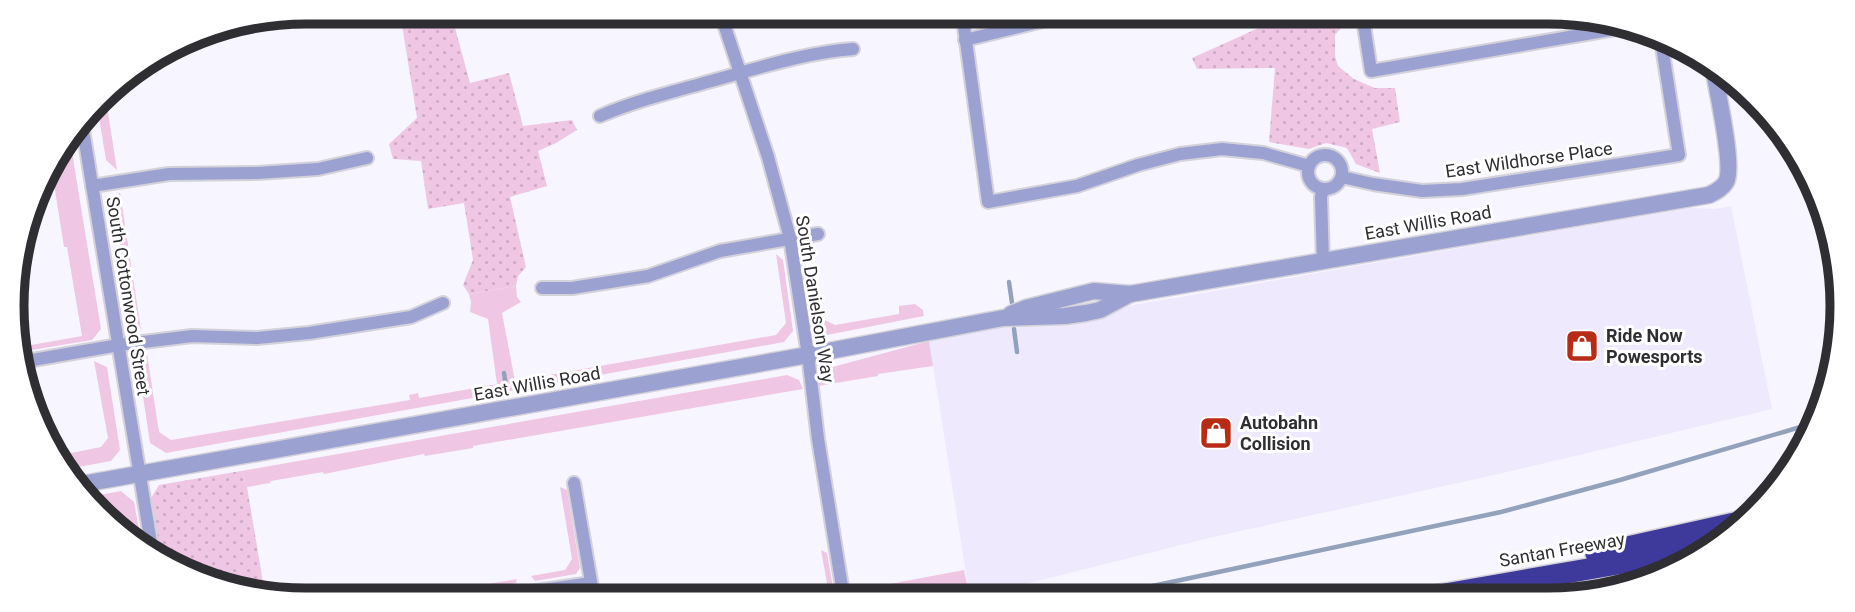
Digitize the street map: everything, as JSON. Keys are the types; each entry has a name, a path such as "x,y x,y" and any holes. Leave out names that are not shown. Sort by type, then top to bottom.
{"highway":[{"path":"1483,587 1564,561 1725,525"},
{"name":"Santan Freeway","path":"1477,588 1686,552"}],"street":[{"name":"South Danielson Way","path":"724,24 768,157 790,238 842,588"},
{"path":"963,24 988,202 1077,186 1180,154 1222,149 1264,153 1309,166"},
{"path":"965,40 1031,24"},
{"path":"1364,24 1371,71 1606,31"},
{"path":"600,116 625,105 740,73 831,51 853,49"},
{"name":"East Wildhorse Place","path":"1342,177 1422,191 1462,189 1679,155 1662,49"},
{"name":"East Willis Road","path":"88,483 1003,318 1026,308 1094,291 1130,294 1709,195 1719,190 1728,180 1729,159 1715,80"},
{"name":"South Cottonwood Street","path":"84,134 150,540"},
{"path":"1331,155 1340,162 1342,177 1335,186 1323,189 1311,181 1309,166 1315,157 1331,155"},
{"path":"92,186 169,174 318,169 367,158"},
{"path":"1323,189 1323,261"},
{"path":"542,288 572,288 648,276 720,251 818,234"},
{"path":"30,360 192,336 257,338 310,333 411,317 443,303"},
{"path":"574,483 592,588"},
{"path":"557,588 591,583"}],"shaded area":[{"path":"402,24 454,24 470,83 509,73 523,126 572,120 577,130 538,151 547,186 510,197 526,267 518,276 516,286 469,294 463,285 473,260 464,203 428,209 421,161 393,159 389,144 417,118"},
{"path":"1262,24 1344,24 1335,35 1338,66 1354,79 1375,88 1395,88 1400,122 1372,129 1380,173 1356,164 1347,148 1326,143 1309,149 1269,142 1275,68 1197,69 1192,58 1263,26"},
{"path":"107,107 117,170 106,160 99,115"},
{"path":"72,150 101,329 92,340 28,351 27,346 82,336 67,247 64,247 54,182"},
{"path":"120,192 141,330 133,325 113,204"},
{"path":"1731,206 1772,409 1494,475 1209,538 1010,588 968,588 929,341 984,327 1102,314 1134,305 1689,208 1715,209"},
{"path":"776,254 783,260 793,331 784,342 166,453 150,443 138,363 147,354 159,432 171,440 410,400 409,395 418,393 419,398 497,384 488,319 470,312 469,294 516,286 517,297 521,302 502,313 515,381 776,335 786,323"},
{"path":"809,265 816,316 835,325 899,314 899,306 915,304 923,310 924,316 827,335 813,328 803,272"},
{"path":"929,341 933,366 818,386 819,378 825,369"},
{"path":"94,361 107,367 120,450 111,461 76,467 67,454 101,447 108,438"},
{"path":"787,375 799,380 803,389 247,487 241,471"},
{"path":"241,471 247,487 263,584 216,573 159,546 151,498 159,485"},
{"path":"560,487 567,490 580,568 576,574 535,581 531,576 565,570 572,559"},
{"path":"121,491 134,502 140,532 120,518 116,510 112,510 97,495"},
{"path":"821,550 827,553 833,588 824,588 827,583"},
{"path":"964,570 968,588 868,588"},
{"path":"517,579 516,583 489,588 464,588"}],"waterway":[{"path":"1009,282 1012,303"},
{"path":"1014,329 1017,352"},
{"path":"504,373 506,386"},
{"path":"1143,588 1501,512 1803,426"}],"place":[{"name":"Ride Now Powesports","path":"1582,346"},
{"name":"Autobahn Collision","path":"1216,433"}]}
